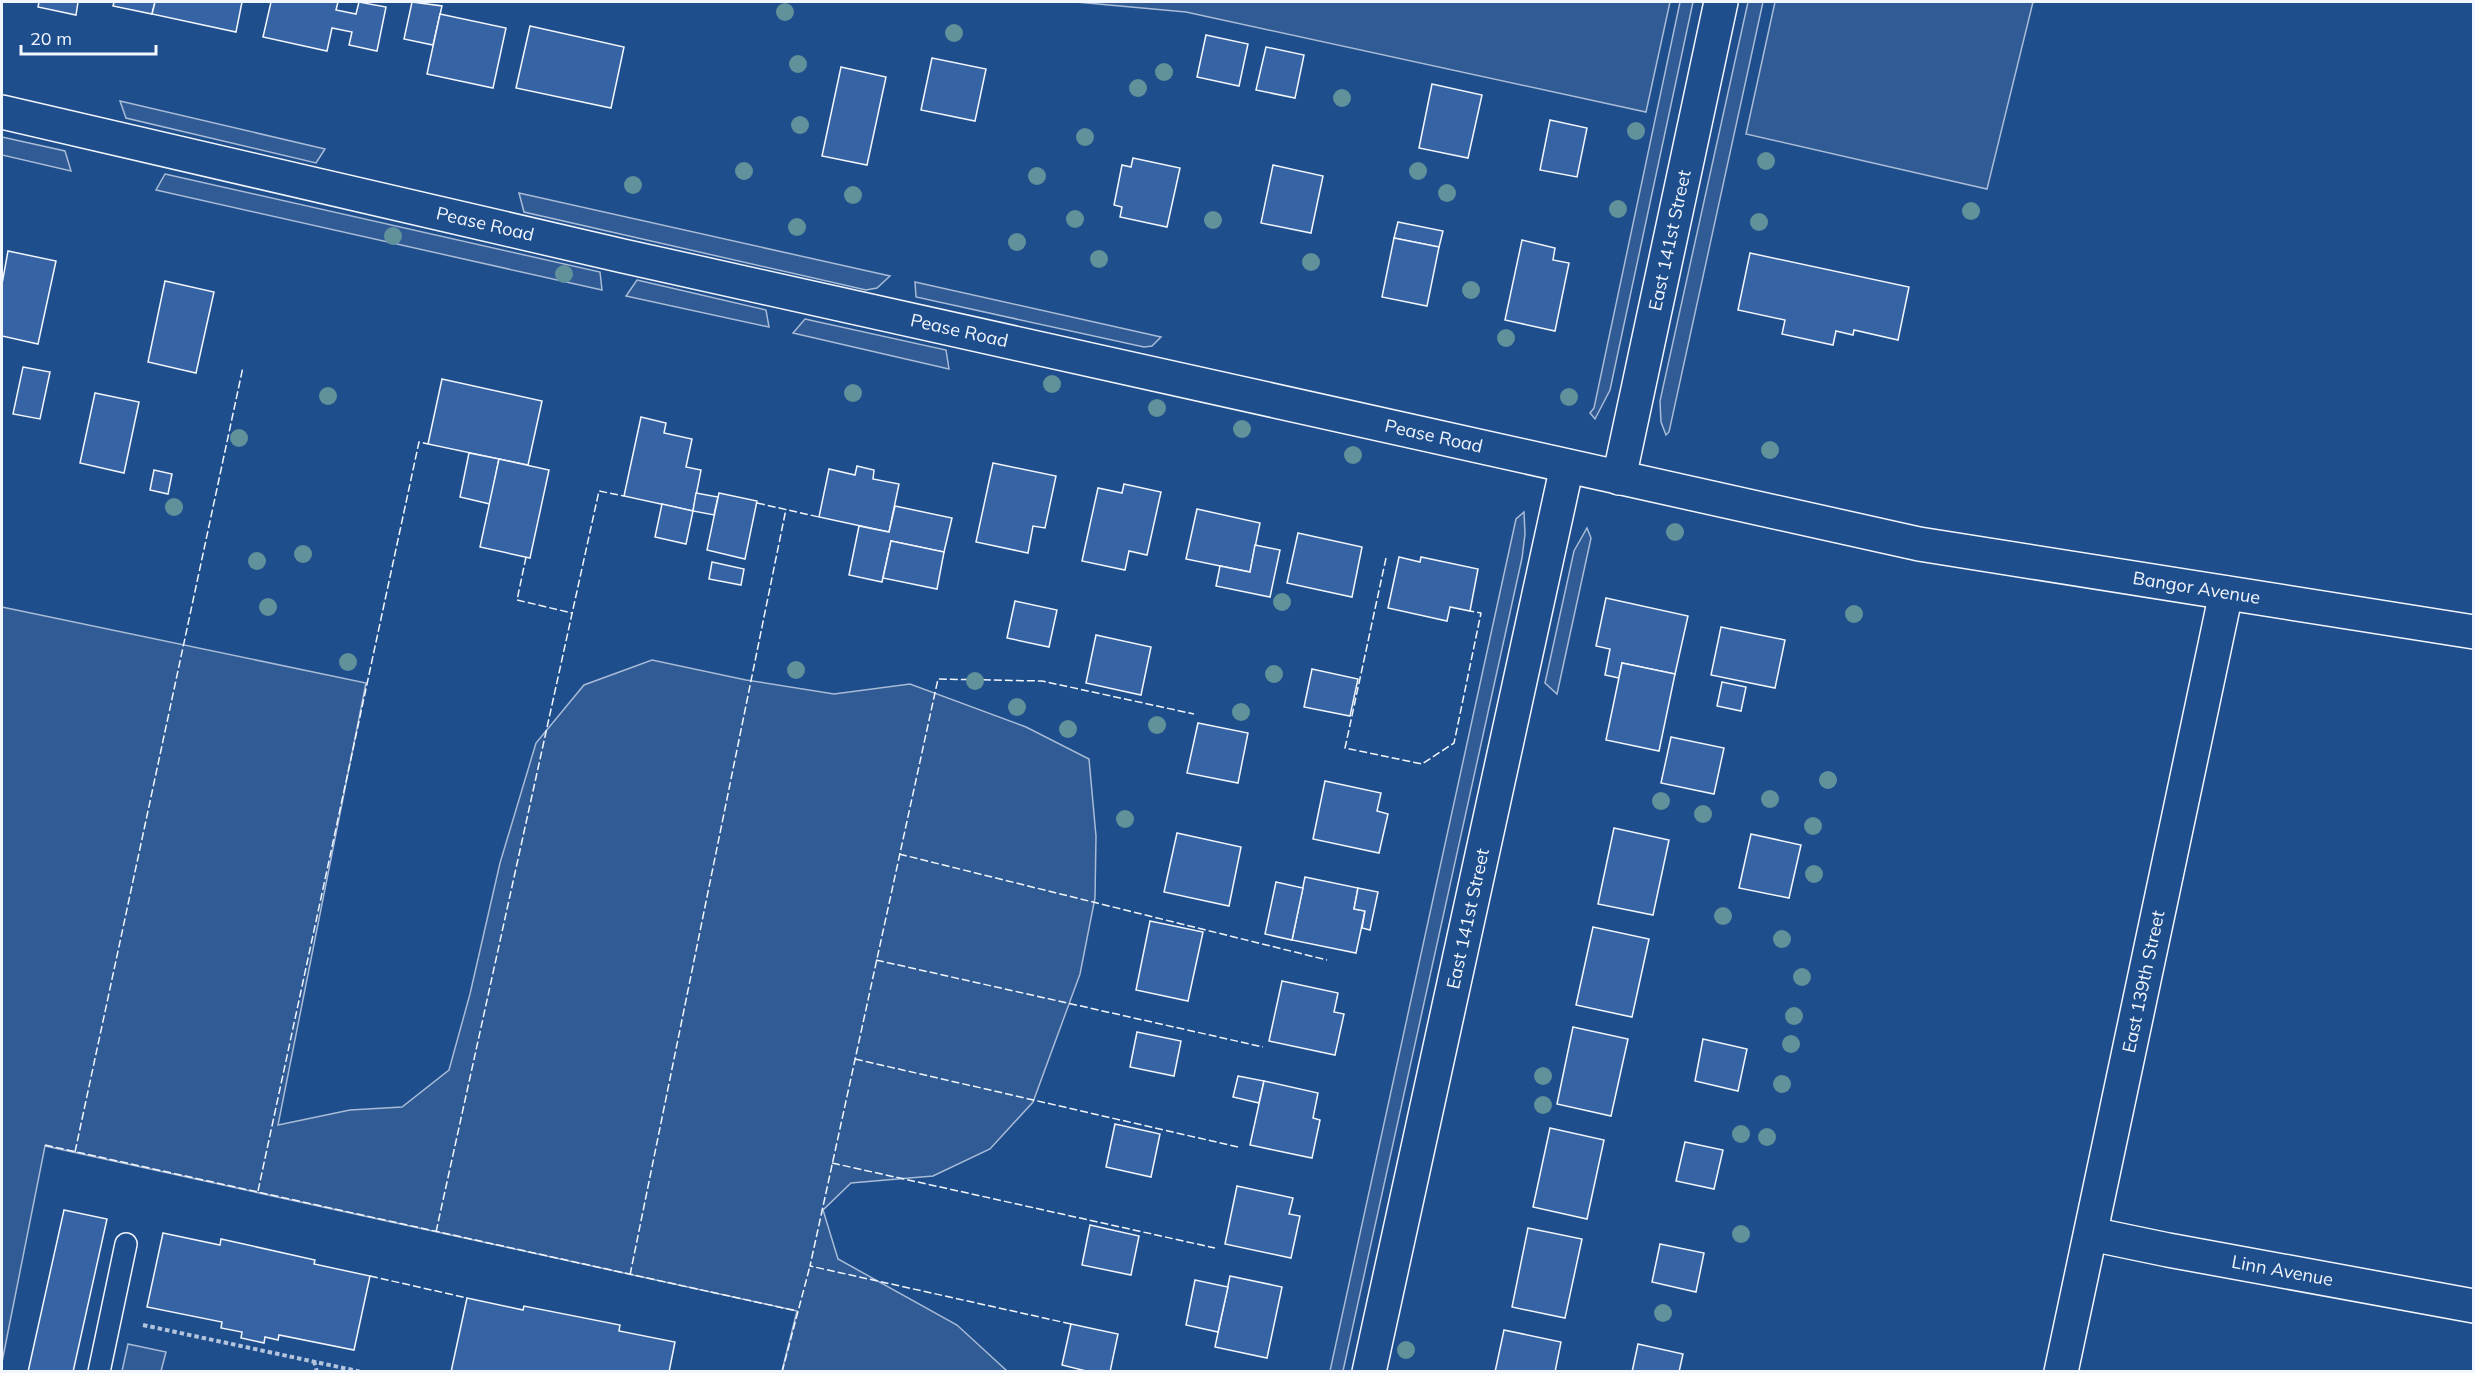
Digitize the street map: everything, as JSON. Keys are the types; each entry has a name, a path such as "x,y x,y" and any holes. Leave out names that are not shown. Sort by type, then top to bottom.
{"street":[{"name":"East 141st Street","path":"1619,478 1721,2"},
{"name":"Pease Road","path":"2,112 623,256 1919,544"},
{"name":"East 141st Street","path":"1370,1371 1567,466"},
{"name":"Bangor Avenue","path":"1919,544 2474,632"},
{"name":"East 139th Street","path":"2061,1371 2226,593"},
{"name":"Linn Avenue","path":"2091,1234 2474,1306"}],"lane":[{"path":"99,1371 126,1244"}],"path":[{"path":"111,1318 362,1371"},
{"path":"314,1361 317,1371"}],"shaded area":[{"path":"1076,2 1670,2 1646,112 1186,12"},
{"path":"1680,2 1693,2 1610,390 1595,419 1590,413 1594,408"},
{"path":"1748,2 1763,2 1669,432 1666,435 1661,422 1660,401"},
{"path":"1775,2 2033,2 1987,189 1746,134"},
{"path":"120,101 325,149 316,163 126,118"},
{"path":"2,137 65,151 71,171 2,155"},
{"path":"165,174 600,272 602,290 156,190"},
{"path":"519,193 890,276 877,288 866,290 524,212"},
{"path":"637,280 766,310 769,327 626,296"},
{"path":"915,282 1161,337 1152,346 1144,347 916,297"},
{"path":"805,319 946,350 949,369 793,333"},
{"path":"1524,512 1525,534 1522,558 1343,1371 1330,1371 1516,519"},
{"path":"1587,528 1591,538 1557,694 1545,683 1574,551"},
{"path":"2,607 366,683 278,1125 350,1110 402,1107 449,1070 470,994 500,863 536,743 584,685 652,660 746,680 834,694 910,684 1026,727 1089,759 1096,836 1095,898 1080,974 1033,1102 990,1149 933,1176 851,1183 823,1210 838,1259 957,1325 1007,1371 782,1371 797,1311 45,1146 2,1362"},
{"path":"128,1344 166,1352 161,1371 122,1371"}],"building":[{"path":"39,2 78,2 76,15 38,7"},
{"path":"114,2 155,2 152,14 113,6"},
{"path":"155,2 242,2 236,32 152,14"},
{"path":"271,2 338,2 336,10 356,14 359,2 386,7 377,51 349,45 352,32 332,28 327,51 263,37"},
{"path":"412,2 442,6 433,45 404,39"},
{"path":"440,14 506,28 493,88 427,74"},
{"path":"530,26 624,47 611,108 516,88"},
{"path":"1206,35 1248,44 1239,86 1197,77"},
{"path":"1266,47 1304,55 1295,98 1256,90"},
{"path":"932,58 986,69 975,121 921,110"},
{"path":"841,67 886,77 867,165 822,156"},
{"path":"1432,84 1482,95 1468,158 1419,148"},
{"path":"1550,120 1587,128 1577,177 1540,170"},
{"path":"1133,158 1180,168 1167,227 1120,217 1122,207 1114,205 1122,165 1131,167"},
{"path":"1273,165 1323,176 1311,233 1261,223"},
{"path":"1398,222 1443,231 1439,247 1394,238"},
{"path":"1394,238 1439,247 1427,306 1382,297"},
{"path":"1522,240 1555,248 1553,260 1569,263 1555,331 1505,320"},
{"path":"8,251 56,261 38,344 2,336 2,284"},
{"path":"1750,253 1909,287 1898,340 1854,330 1853,335 1836,331 1833,345 1782,334 1785,320 1738,310"},
{"path":"165,281 214,292 196,373 148,362"},
{"path":"23,367 50,372 40,419 13,414"},
{"path":"442,379 542,401 528,465 428,444"},
{"path":"95,393 139,402 124,473 80,463"},
{"path":"641,417 666,423 664,433 692,439 686,467 701,470 693,511 624,496"},
{"path":"469,453 499,459 490,504 460,497"},
{"path":"499,459 549,470 530,558 480,547"},
{"path":"993,463 1056,476 1045,528 1033,526 1028,553 976,542"},
{"path":"857,466 874,470 873,479 899,484 889,532 819,517 829,469 855,475"},
{"path":"154,470 172,474 168,494 150,490"},
{"path":"1124,484 1161,492 1147,555 1129,551 1125,570 1082,561 1098,488 1122,493"},
{"path":"696,493 718,497 714,515 693,511"},
{"path":"719,493 757,501 745,559 707,550"},
{"path":"662,504 693,511 686,544 655,537"},
{"path":"895,506 952,518 944,552 891,541 882,582 849,575 859,526 889,532"},
{"path":"1197,509 1260,523 1250,572 1186,559"},
{"path":"1298,533 1362,547 1352,597 1287,583"},
{"path":"891,541 944,552 937,589 883,578"},
{"path":"1255,545 1280,550 1270,597 1216,586 1220,566 1250,572"},
{"path":"1399,557 1420,562 1421,557 1478,569 1470,611 1450,607 1447,621 1388,608"},
{"path":"712,562 744,569 741,585 709,579"},
{"path":"1606,598 1688,616 1675,674 1622,663 1619,678 1605,675 1610,649 1596,646"},
{"path":"1015,601 1057,610 1049,647 1007,638"},
{"path":"1721,627 1785,640 1775,688 1711,675"},
{"path":"1096,635 1151,647 1141,695 1086,683"},
{"path":"1622,663 1675,674 1659,751 1606,740"},
{"path":"1312,669 1358,679 1350,716 1304,707"},
{"path":"1722,682 1746,687 1741,711 1717,706"},
{"path":"1198,723 1248,733 1238,783 1187,773"},
{"path":"1671,737 1724,748 1714,794 1661,783"},
{"path":"1325,781 1381,793 1377,811 1388,814 1379,853 1313,839"},
{"path":"1614,828 1669,840 1653,915 1598,904"},
{"path":"1177,833 1241,847 1229,906 1164,892"},
{"path":"1751,834 1801,845 1789,898 1739,888"},
{"path":"1305,877 1358,888 1354,909 1365,911 1356,953 1292,940"},
{"path":"1276,882 1303,888 1292,940 1265,934"},
{"path":"1358,888 1378,892 1370,930 1362,928 1365,911 1354,909"},
{"path":"1150,921 1203,932 1188,1001 1136,990"},
{"path":"1593,927 1649,939 1632,1017 1576,1005"},
{"path":"1282,981 1338,993 1334,1012 1344,1014 1335,1055 1269,1041"},
{"path":"1573,1027 1628,1039 1611,1116 1557,1104"},
{"path":"1137,1032 1181,1041 1174,1076 1130,1067"},
{"path":"1703,1039 1747,1049 1738,1091 1695,1081"},
{"path":"1238,1076 1264,1081 1259,1103 1233,1097"},
{"path":"1264,1081 1318,1093 1313,1118 1320,1120 1312,1158 1250,1145"},
{"path":"1115,1124 1160,1134 1151,1177 1106,1167"},
{"path":"1550,1128 1604,1140 1587,1219 1533,1207"},
{"path":"1685,1142 1723,1150 1714,1189 1676,1181"},
{"path":"1237,1186 1293,1198 1289,1214 1300,1216 1291,1258 1225,1244"},
{"path":"64,1210 107,1219 73,1372 28,1372"},
{"path":"1090,1225 1139,1236 1131,1275 1082,1265"},
{"path":"1528,1228 1582,1239 1565,1318 1512,1307"},
{"path":"163,1233 220,1245 221,1239 315,1260 314,1264 370,1276 354,1350 279,1335 278,1340 265,1337 264,1343 241,1338 242,1332 221,1328 222,1322 147,1307"},
{"path":"1660,1244 1704,1253 1696,1292 1652,1282"},
{"path":"1230,1276 1282,1287 1267,1358 1215,1347"},
{"path":"1195,1280 1228,1287 1218,1332 1186,1325"},
{"path":"467,1298 523,1310 524,1306 620,1325 619,1331 675,1342 669,1372 451,1372"},
{"path":"1071,1324 1118,1334 1110,1372 1090,1372 1062,1365"},
{"path":"1504,1330 1561,1342 1555,1372 1495,1372"},
{"path":"1638,1344 1683,1354 1679,1372 1632,1372"}],"fence":[{"path":"75,1152 243,367"},
{"path":"258,1191 419,442 428,444"},
{"path":"436,1232 599,491 624,496"},
{"path":"757,503 819,517"},
{"path":"630,1275 786,509"},
{"path":"526,557 517,600 572,613"},
{"path":"1386,558 1345,748 1422,764 1454,743 1481,613 1470,611"},
{"path":"1071,1324 810,1266 938,679 1042,681 1194,714"},
{"path":"899,854 1327,960"},
{"path":"876,960 1263,1047"},
{"path":"855,1059 1238,1147"},
{"path":"45,1145 797,1311"},
{"path":"832,1163 1215,1248"},
{"path":"782,1372 810,1266"},
{"path":"370,1276 467,1298"}]}
